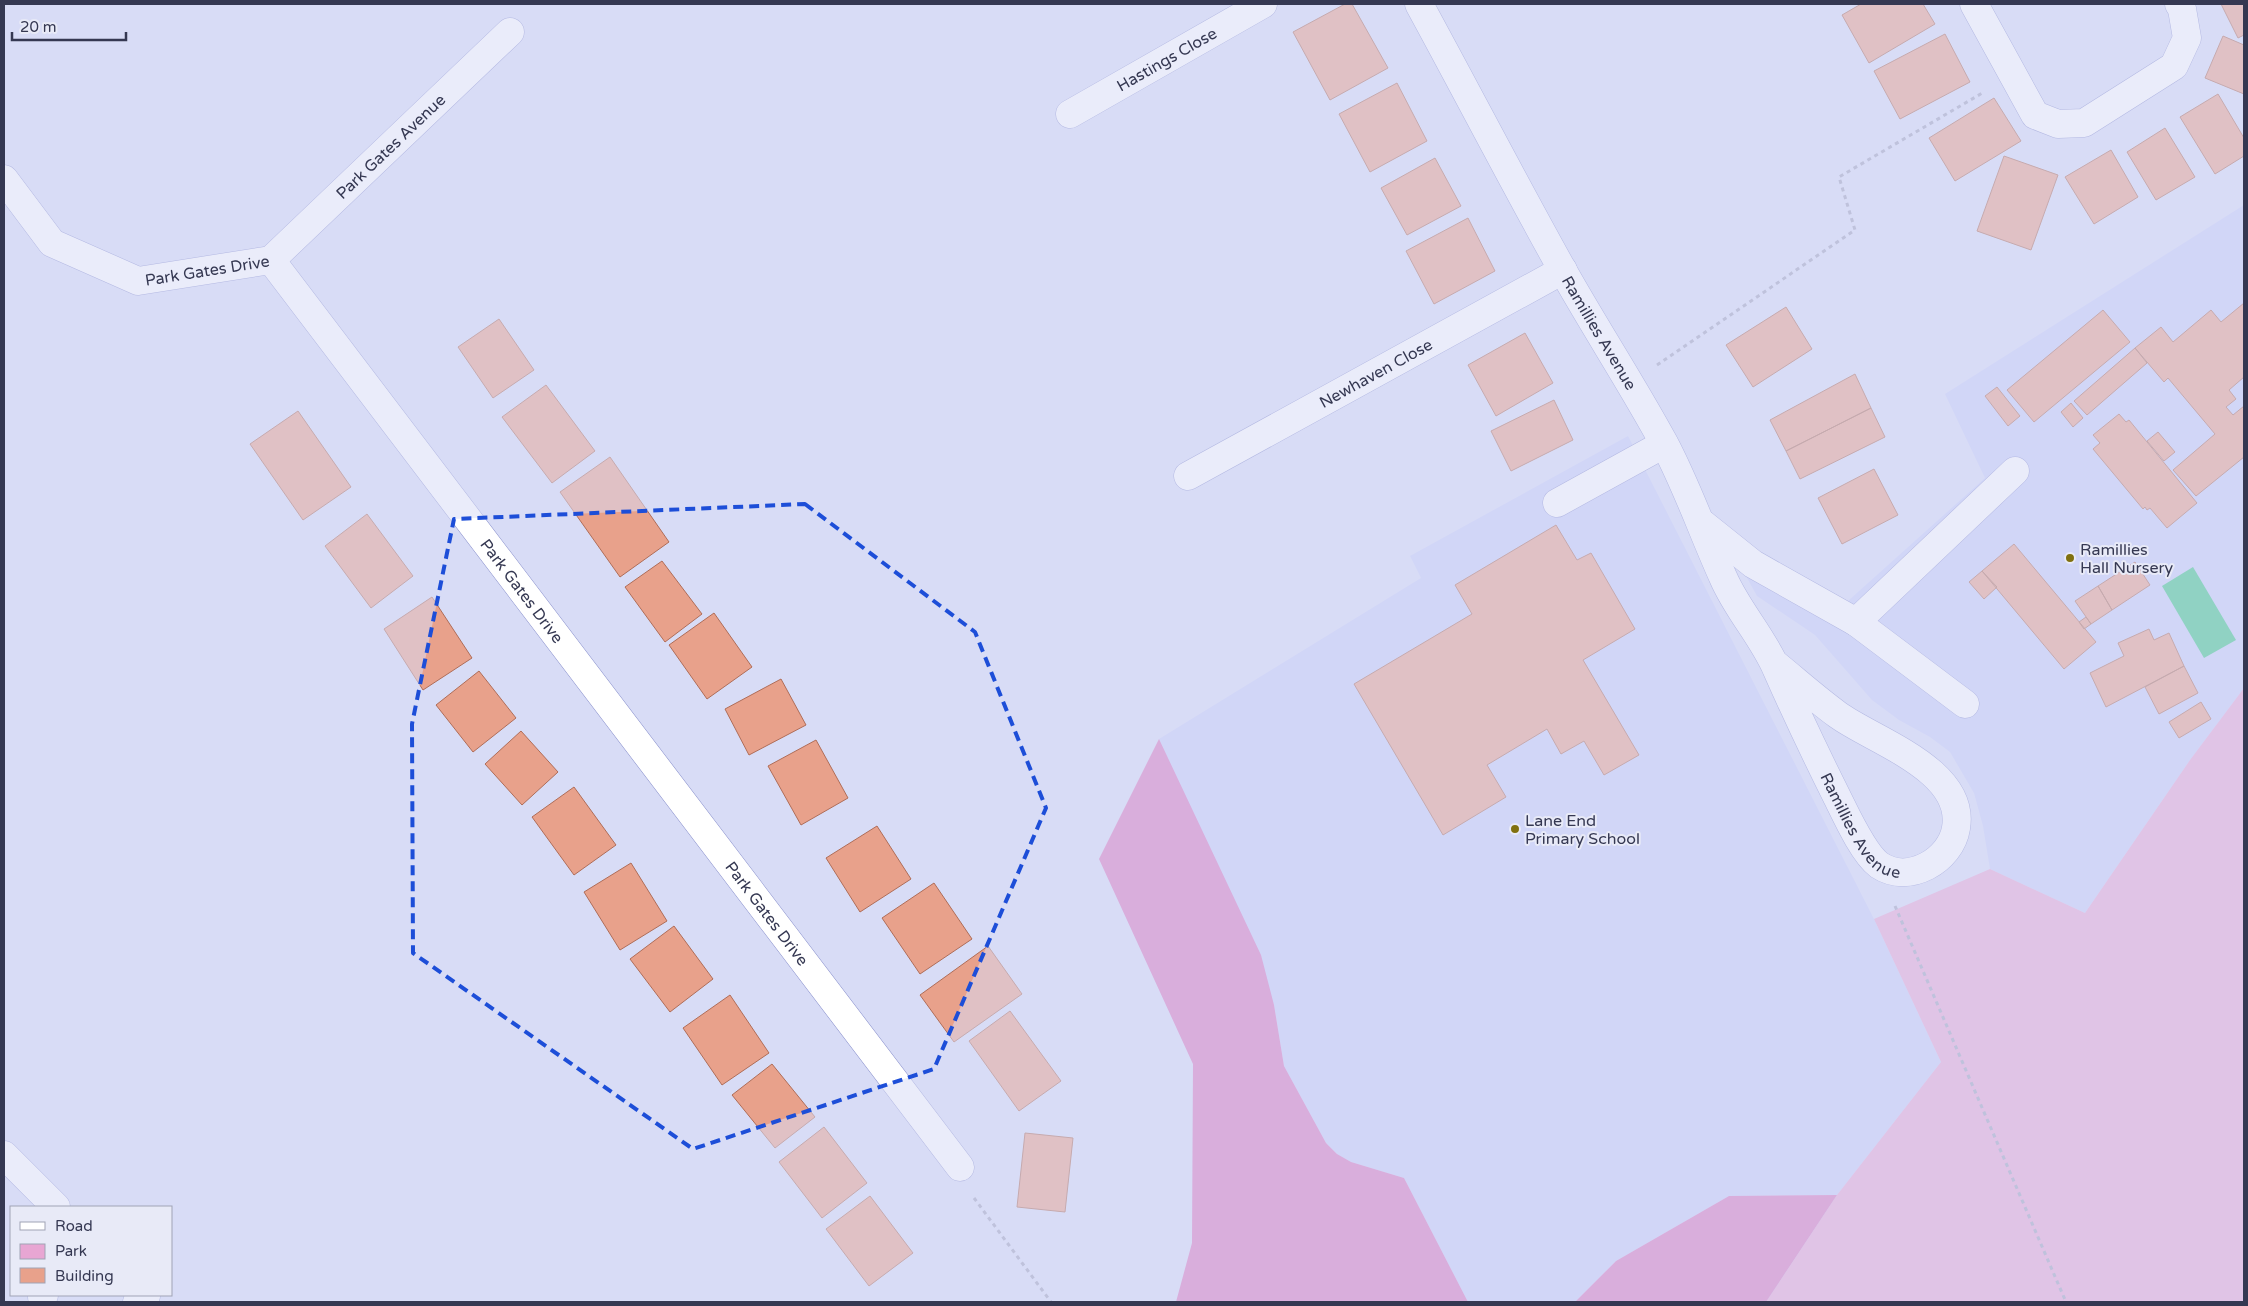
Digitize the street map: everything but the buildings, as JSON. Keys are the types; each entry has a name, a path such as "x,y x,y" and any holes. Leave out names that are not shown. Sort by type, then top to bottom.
{"street":[{"name":"Hastings Close","path":"1070,114 1263,4"},
{"name":"Ramillies Avenue","path":"1419,4 1563,270 1664,444 1701,522 1724,580 1775,664 1798,720 1855,833 1877,864 1896,871 1919,870 1939,857 1950,847 1956,831 1957,814 1952,798 1930,770 1916,759 1866,733 1837,714 1775,664"},
{"path":"1974,4 2035,114 2058,124 2084,122 2174,66 2187,38 2182,9 2179,4"},
{"name":"Park Gates Avenue","path":"271,260 510,32"},
{"name":"Park Gates Drive","path":"4,179 52,243 138,281 271,260 960,1167"},
{"name":"Newhaven Close","path":"1188,476 1563,270"},
{"path":"1557,503 1664,444"},
{"path":"1856,622 2015,471"},
{"path":"1701,522 1753,564 1856,622 1965,704"},
{"path":"4,1155 55,1206"}],"path":[{"path":"1629,384 1855,230 1839,177 2013,75"},
{"path":"1877,864 2066,1302"},
{"path":"960,1167 968,1189 1051,1302"}],"highlighted area":[{"path":"805,504 975,632 1046,808 934,1069 693,1149 413,953 412,724 454,519"}],"shaded area":[{"name":"Ramillies Hall Nursery","path":"2244,205 2244,688 2190,760 2085,913 1990,869 1983,826 1974,793 1950,752 1930,737 1899,720 1872,700 1815,635 1757,596 1746,576 1761,552 1848,601 1985,478 1945,394"},
{"name":"Lane End Primary School","path":"1628,436 1874,919 1941,1062 1837,1195 1729,1196 1616,1261 1575,1302 1468,1302 1404,1178 1351,1162 1337,1154 1326,1143 1284,1066 1274,1005 1159,739 1421,578 1410,556"},
{"path":"2193,567 2236,640 2204,658 2162,586"},
{"path":"1159,739 1261,955 1274,1005 1284,1066 1326,1143 1337,1154 1351,1162 1404,1178 1468,1302 1176,1302 1192,1243 1193,1064 1099,859"},
{"path":"1837,1195 1766,1302 1575,1302 1616,1261 1729,1196"}],"green space":[{"path":"2244,688 2244,1302 1766,1302 1837,1195 1941,1062 1874,919 1990,869 2085,913 2190,760"}],"place":[{"name":"Ramillies Hall Nursery","path":"2070,558"},
{"name":"Lane End Primary School","path":"1515,829"}]}
